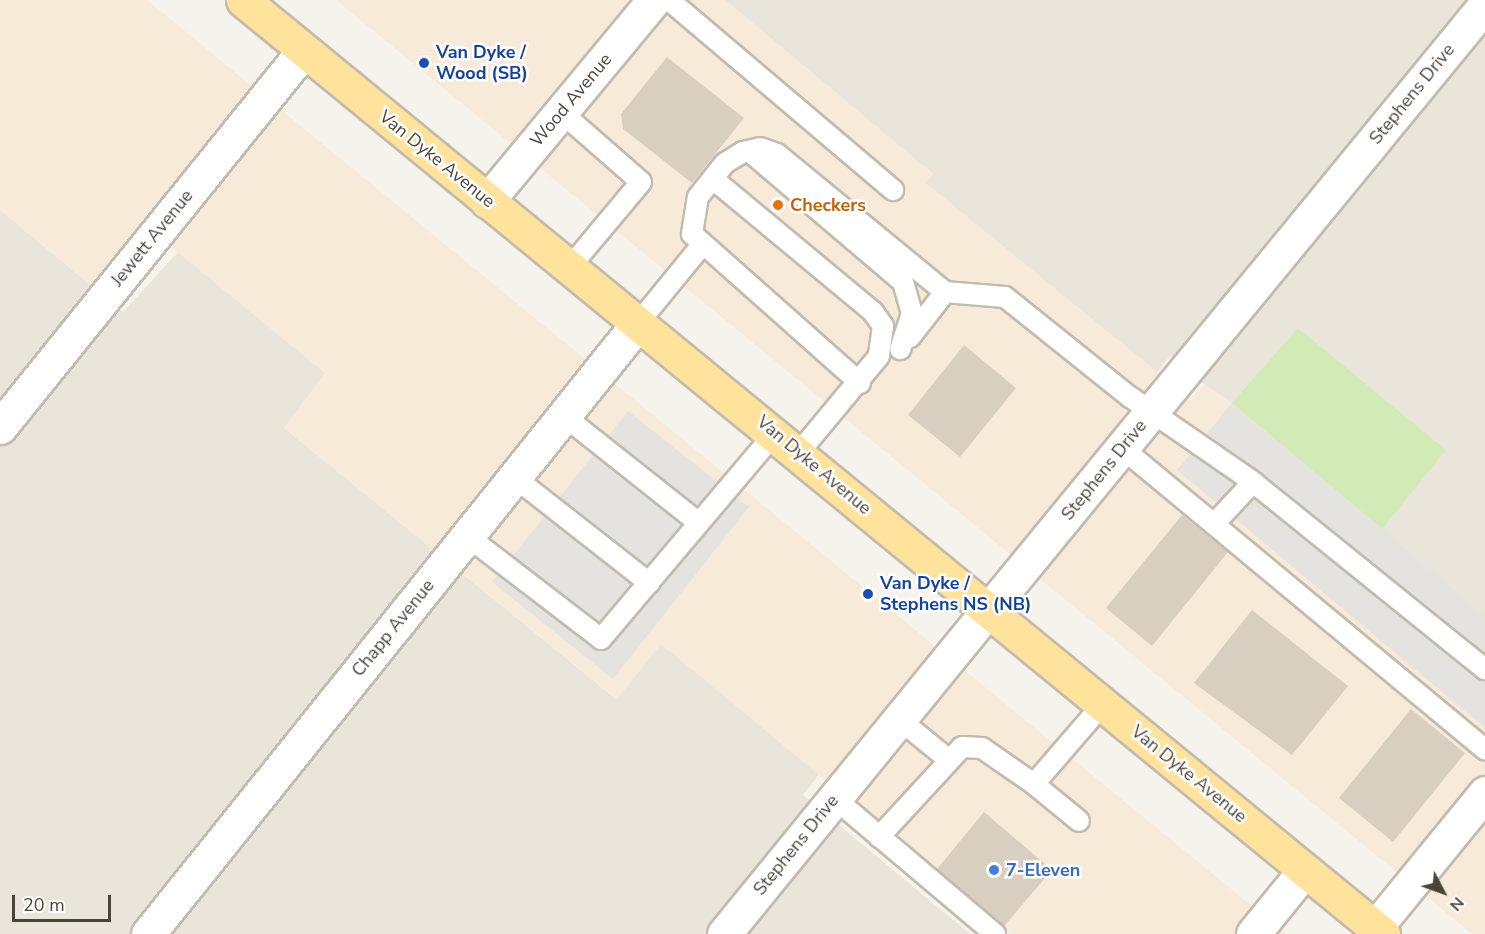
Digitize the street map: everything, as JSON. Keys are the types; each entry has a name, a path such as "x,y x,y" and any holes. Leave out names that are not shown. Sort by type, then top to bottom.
{"main road":[{"name":"Van Dyke Avenue","path":"243,0 487,201 788,442 987,612 1379,931"}],"street":[{"name":"Wood Avenue","path":"487,201 654,0"},
{"name":"Stephens Drive","path":"724,934 1485,5"},
{"name":"Jewett Avenue","path":"0,426 304,50"},
{"name":"Chapp Avenue","path":"148,934 639,322"},
{"path":"1379,931 1485,793"},
{"path":"1253,934 1304,871"}],"lane":[{"path":"669,0 893,190"},
{"path":"561,112 641,182 570,267"},
{"path":"749,151 903,282 912,313 900,349"},
{"path":"860,383 692,234 690,219 713,178 725,164 749,151 777,154 945,292 1005,297 1130,397 1154,409 1252,482 1485,669"},
{"path":"713,178 873,312 884,341 860,383"},
{"path":"639,322 702,245"},
{"path":"467,536 601,639 699,523 788,442 900,349 945,292"},
{"path":"564,416 699,523"},
{"path":"1122,448 1485,749"},
{"path":"514,477 649,583"},
{"path":"1214,525 1252,482"},
{"path":"1034,784 1103,705"},
{"path":"900,720 949,760"},
{"path":"879,837 963,747 982,748 1034,784 1079,821"},
{"path":"834,798 995,934"}],"shaded area":[{"path":"0,0 147,0 1286,934 1011,934 661,644 617,699 284,428 325,373 143,224 92,286 0,210"},
{"path":"336,0 725,0 933,174 926,183 1191,400 1204,384 1232,403 1485,615 1485,934 1472,934"},
{"path":"725,0 1485,0 1485,615 1170,356 1157,372 925,183 933,174"},
{"path":"0,210 123,312 178,252 325,373 284,428 616,699 661,644 820,773 803,795 970,934 0,934"},
{"path":"1232,403 1485,615 1485,728 1177,470"},
{"path":"628,411 749,507 613,679 492,582"}],"green space":[{"path":"1298,328 1446,450 1382,529 1232,403"}],"building":[{"path":"667,57 744,118 692,183 623,129 621,114"},
{"path":"964,345 1016,388 960,457 908,415"},
{"path":"1182,515 1228,552 1152,646 1106,608"},
{"path":"1252,610 1348,686 1292,755 1194,683"},
{"path":"1411,709 1465,753 1393,842 1339,798"},
{"name":"7-Eleven","path":"984,812 1052,870 1004,926 937,869"}],"place":[{"name":"Van Dyke / Wood (SB)","path":"424,63"},
{"name":"Checkers","path":"778,205"},
{"name":"Van Dyke / Stephens NS (NB)","path":"868,594"},
{"name":"7-Eleven","path":"994,870"}]}
